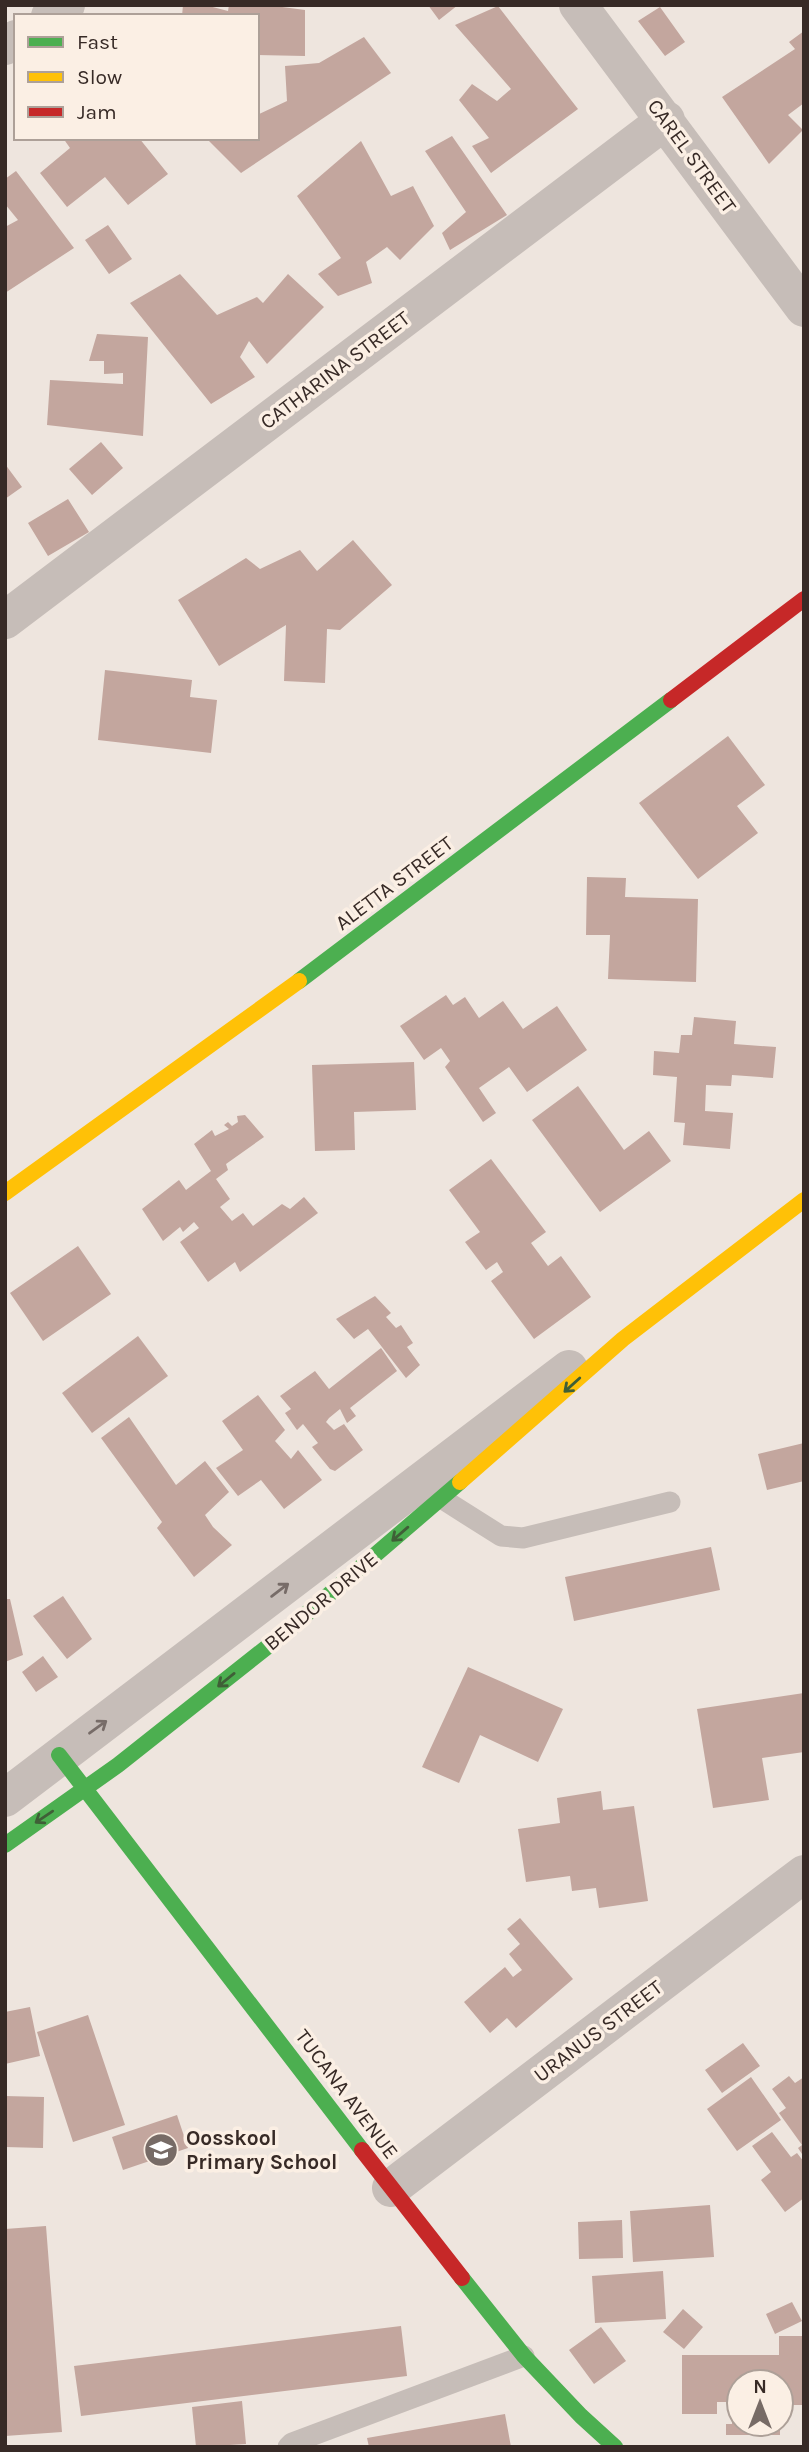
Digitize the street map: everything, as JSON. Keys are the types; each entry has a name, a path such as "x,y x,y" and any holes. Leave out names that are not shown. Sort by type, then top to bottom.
{"street":[{"name":"CAREL STREET","path":"578,5 804,308"},
{"name":"CATHARINA STREET","path":"5,620 666,120"},
{"name":"ALETTA STREET","path":"5,1193 261,1010 804,599"},
{"name":"BENDOR DRIVE","path":"5,1844 85,1790 276,1640 623,1339 804,1200"},
{"name":"BENDOR DRIVE","path":"5,1798 526,1400 576,1363 623,1339"},
{"name":"TUCANA AVENUE","path":"59,1755 391,2188 524,2356 581,2416 615,2447"},
{"name":"URANUS STREET","path":"391,2188 804,1874"}],"lane":[{"path":"441,1498 501,1536 523,1538 670,1502"},
{"path":"288,2447 292,2443 524,2356"}],"building":[{"path":"183,5 205,5 228,11 229,5 267,5 305,10 305,56 259,55 259,14 182,14"},
{"path":"428,5 458,5 439,20"},
{"path":"498,6 578,109 491,173 472,146 489,138 459,100 472,84 497,101 511,89 455,25"},
{"path":"660,7 685,42 665,56 638,21"},
{"path":"804,31 804,103 788,115 803,130 769,164 722,97 795,49 789,42"},
{"path":"364,37 391,73 241,173 208,140 259,140 259,114 287,101 285,66 319,63"},
{"path":"452,136 507,215 450,250 442,233 466,212 425,151"},
{"path":"64,140 141,140 168,174 128,205 105,177 67,207 40,173 70,148"},
{"path":"361,141 391,196 413,186 434,226 400,260 387,247 366,262 372,283 338,296 318,274 341,258 297,196"},
{"path":"16,171 74,248 5,293 5,227 18,220 5,204 5,179"},
{"path":"108,225 132,259 109,274 85,240"},
{"path":"180,274 217,315 257,297 263,303 288,274 324,307 267,364 249,341 240,357 255,377 211,404 130,303"},
{"path":"97,334 148,337 143,436 47,425 50,380 123,384 123,373 104,374 104,361 89,361"},
{"path":"101,442 123,468 92,495 69,469"},
{"path":"5,464 22,487 5,499"},
{"path":"68,499 89,532 48,556 28,523"},
{"path":"353,540 392,585 340,630 327,629 325,683 284,681 286,625 219,666 178,600 246,558 260,569 300,550 317,571"},
{"path":"105,670 192,680 190,697 217,700 211,753 98,740"},
{"path":"728,736 765,785 737,806 758,833 698,879 639,803"},
{"path":"587,877 626,878 625,897 698,899 696,982 608,979 610,935 586,935"},
{"path":"446,995 453,1005 465,997 479,1018 503,1001 523,1029 557,1006 587,1050 527,1092 509,1067 479,1088 496,1113 483,1122 445,1067 450,1061 441,1048 424,1060 400,1026"},
{"path":"694,1017 736,1021 734,1044 776,1047 773,1078 732,1075 731,1086 706,1085 705,1111 733,1113 730,1149 683,1145 685,1123 674,1122 677,1077 653,1075 654,1051 679,1053 681,1035 692,1035"},
{"path":"414,1062 416,1110 354,1112 355,1150 315,1151 312,1065"},
{"path":"578,1086 624,1150 649,1131 671,1161 600,1212 532,1120"},
{"path":"245,1115 264,1137 226,1164 228,1170 216,1179 230,1199 220,1207 232,1221 243,1213 253,1226 282,1204 290,1209 304,1197 318,1213 240,1272 235,1262 208,1282 180,1242 199,1228 194,1222 183,1232 180,1227 163,1241 142,1209 179,1180 186,1190 211,1171 194,1144 212,1130 215,1136 229,1129 224,1125 228,1122 232,1126 238,1122 237,1116"},
{"path":"491,1159 546,1232 531,1243 548,1266 561,1256 591,1297 534,1339 491,1281 503,1272 497,1262 486,1270 465,1242 480,1232 449,1190"},
{"path":"78,1246 111,1294 43,1341 10,1293"},
{"path":"375,1296 391,1313 386,1317 396,1328 401,1325 413,1343 407,1347 420,1365 406,1378 368,1329 354,1339 336,1319"},
{"path":"138,1336 168,1376 92,1433 62,1393"},
{"path":"381,1348 397,1371 350,1408 356,1416 347,1423 340,1409 326,1422 334,1430 344,1424 363,1450 335,1471 330,1469 312,1447 318,1443 303,1424 297,1430 285,1413 291,1409 280,1396 315,1371 329,1389"},
{"path":"258,1395 285,1430 275,1441 291,1459 298,1450 322,1480 284,1509 261,1480 238,1496 216,1468 243,1450 222,1421"},
{"path":"129,1417 176,1485 205,1461 229,1492 205,1515 232,1545 194,1577 157,1528 162,1522 101,1438"},
{"path":"804,1443 804,1481 767,1490 758,1454"},
{"path":"711,1547 720,1590 574,1621 565,1577"},
{"path":"63,1596 92,1639 67,1659 33,1616"},
{"path":"5,1599 10,1599 23,1655 5,1662"},
{"path":"43,1656 58,1677 36,1692 22,1672"},
{"path":"468,1667 563,1709 538,1762 480,1735 459,1783 422,1767"},
{"path":"804,1693 804,1752 762,1758 769,1800 713,1808 697,1709"},
{"path":"601,1791 603,1810 634,1806 648,1901 599,1908 596,1888 572,1891 570,1876 526,1882 518,1829 560,1823 557,1798"},
{"path":"520,1918 573,1979 516,2028 507,2018 490,2033 464,2002 505,1967 513,1977 522,1970 509,1954 520,1944 507,1929"},
{"path":"30,2007 40,2056 5,2064 5,2012"},
{"path":"88,2015 125,2125 73,2142 37,2032"},
{"path":"743,2043 760,2066 722,2093 705,2070"},
{"path":"789,2076 795,2083 804,2077 804,2157 798,2148 802,2145 779,2113 786,2108 772,2089"},
{"path":"751,2077 781,2120 737,2151 707,2109"},
{"path":"5,2096 44,2097 43,2148 5,2147"},
{"path":"177,2115 188,2148 123,2170 112,2137"},
{"path":"772,2132 791,2157 797,2153 804,2162 804,2198 785,2212 761,2180 771,2172 752,2146"},
{"path":"710,2205 714,2257 633,2262 630,2211"},
{"path":"622,2220 623,2258 579,2259 578,2222"},
{"path":"46,2226 62,2432 5,2436 5,2229"},
{"path":"663,2271 666,2319 595,2323 592,2276"},
{"path":"792,2302 802,2321 775,2334 766,2314"},
{"path":"683,2309 703,2327 684,2349 663,2332"},
{"path":"401,2326 407,2376 81,2416 74,2366"},
{"path":"601,2327 626,2361 594,2384 569,2350"},
{"path":"779,2336 804,2336 804,2405 795,2405 795,2368 725,2368 725,2402 717,2402 717,2414 682,2414 682,2355 779,2355"},
{"path":"242,2401 246,2444 196,2447 192,2407"},
{"path":"505,2414 511,2447 369,2447 367,2438"}],"traffic: fast":[{"path":"299,981 671,700"},
{"path":"5,1845 118,1765 276,1640 460,1482"},
{"path":"59,1755 362,2150"},
{"path":"462,2278 524,2356 581,2416 615,2447"}],"traffic: slow":[{"path":"5,1193 299,981"},
{"path":"460,1482 623,1339 804,1200"}],"traffic: jam":[{"path":"671,700 804,599"},
{"path":"362,2150 462,2278"}],"place":[{"name":"Oosskool Primary School","path":"161,2150"}]}
